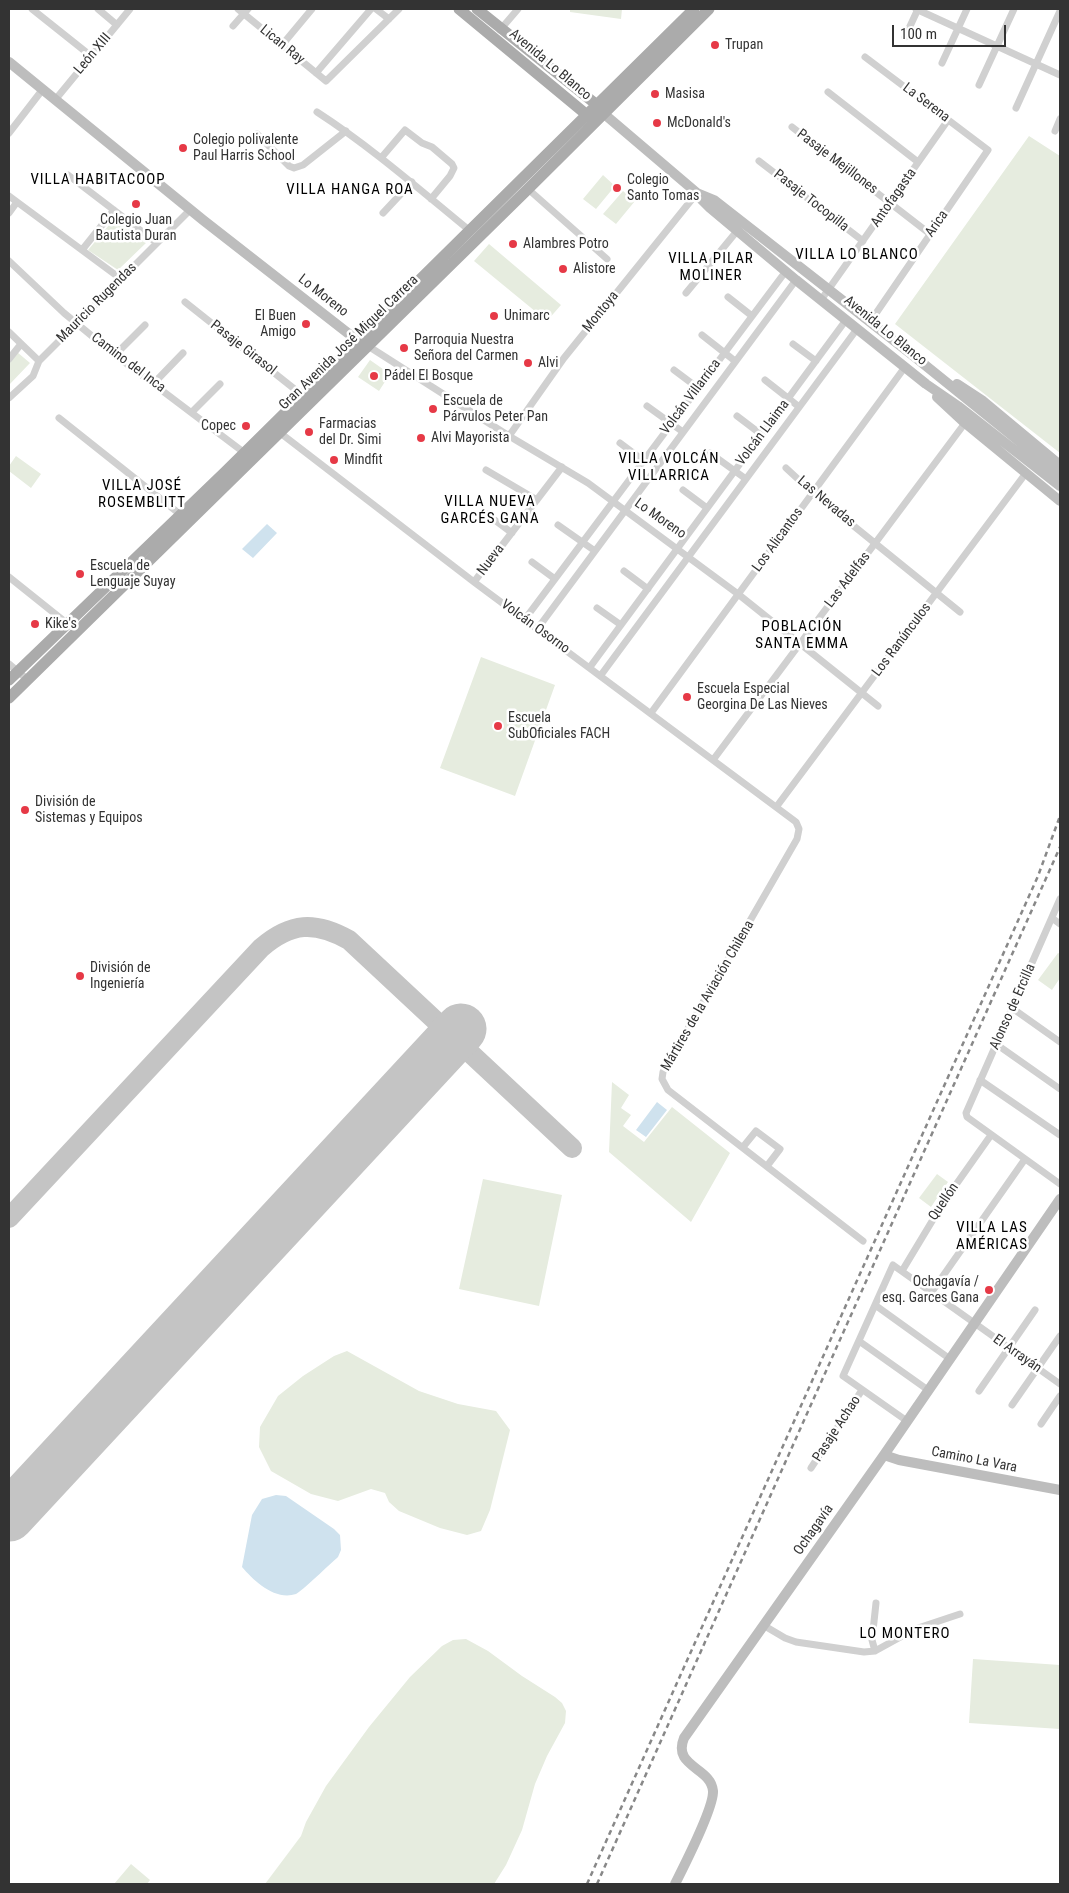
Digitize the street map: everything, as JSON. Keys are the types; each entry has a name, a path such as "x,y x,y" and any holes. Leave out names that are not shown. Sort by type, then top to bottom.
{"main road":[{"name":"Avenida Lo Blanco","path":"459,9 498,33 600,109 697,192 714,200 870,322 934,373 1032,464 1060,474"},
{"name":"Avenida Lo Blanco","path":"478,9 498,33 587,115"},
{"name":"Gran Avenida José Miguel Carrera","path":"9,698 77,633 248,456 302,395 363,343 528,189 694,9"},
{"name":"Gran Avenida José Miguel Carrera","path":"9,680 13,668 66,623 181,514 279,432 469,230 587,115 600,109 709,9"},
{"name":"Lo Moreno","path":"9,62 190,210 363,343"},
{"name":"Avenida Lo Blanco","path":"697,192 704,203 796,280 926,384 958,406 1060,486"},
{"path":"934,373 958,385 983,402 1060,465"},
{"path":"926,384 965,423 1032,464 1060,501"},
{"name":"Ochagavía","path":"675,1884 706,1817 713,1792 711,1784 706,1777 685,1758 682,1752 683,1741 884,1455 1060,1199"},
{"name":"Camino La Vara","path":"884,1455 899,1460 1060,1490"}],"street":[{"path":"32,9 91,56"},
{"path":"98,9 117,25"},
{"name":"León XIII","path":"55,100 130,9"},
{"path":"282,45 312,9"},
{"path":"316,73 371,9"},
{"path":"376,9 389,19 399,9"},
{"path":"498,33 518,9"},
{"path":"905,36 917,9 1060,75"},
{"path":"942,64 967,9"},
{"path":"980,85 1014,9"},
{"path":"234,26 243,10"},
{"name":"Lican Ray","path":"243,10 326,81 389,19"},
{"path":"1016,108 1060,11"},
{"name":"La Serena","path":"865,57 988,150"},
{"path":"9,133 43,89"},
{"path":"828,92 918,162"},
{"path":"317,112 382,158 469,230"},
{"path":"1055,131 1060,119"},
{"name":"Antofagasta","path":"821,300 948,120"},
{"name":"Pasaje Mejillones","path":"792,127 930,234"},
{"path":"382,158 405,130 422,143 432,147 452,164 454,168 450,176 431,198"},
{"path":"257,134 289,166 294,168 303,166 346,131"},
{"name":"Arica","path":"870,322 988,150"},
{"name":"Pasaje Tocopilla","path":"759,161 863,242"},
{"path":"68,175 157,243"},
{"path":"383,213 412,182"},
{"path":"528,189 607,259"},
{"name":"Montoya","path":"509,436 564,358 697,192"},
{"path":"9,196 121,279"},
{"path":"9,213 17,202"},
{"path":"82,250 114,210"},
{"name":"Mauricio Rugendas","path":"9,398 33,376 39,362 76,323 190,210"},
{"path":"686,293 737,230"},
{"name":"Camino del Inca","path":"9,261 76,323 115,355 248,456"},
{"name":"Volcán Villarrica","path":"525,619 786,271"},
{"name":"Volcán Villarrica","path":"538,628 796,280"},
{"path":"728,297 752,316"},
{"name":"Pasaje Girasol","path":"185,302 302,395"},
{"name":"Volcán Llaima","path":"590,667 846,320"},
{"path":"115,355 145,325"},
{"name":"Volcán Llaima","path":"601,675 857,328"},
{"path":"9,332 39,362"},
{"path":"702,335 735,361"},
{"name":"Lo Moreno","path":"363,343 509,436 562,467 625,510 738,594 878,706"},
{"path":"9,358 21,344"},
{"path":"793,344 816,361"},
{"path":"154,383 183,353"},
{"name":"Los Alicantos","path":"651,713 906,367"},
{"path":"674,370 698,388"},
{"path":"765,380 798,406"},
{"path":"192,412 220,384"},
{"path":"647,406 683,432"},
{"path":"737,416 762,435"},
{"path":"59,418 181,514"},
{"name":"Las Adelfas","path":"713,760 965,423"},
{"name":"Volcán Osorno","path":"279,432 474,582 793,819"},
{"path":"620,443 644,461"},
{"path":"710,454 746,479"},
{"name":"Los Ranúnculos","path":"777,806 1032,464"},
{"name":"Nueva","path":"474,582 534,499 562,467"},
{"name":"Las Nevadas","path":"786,468 813,493 960,612"},
{"path":"486,470 534,499"},
{"path":"683,490 707,508"},
{"path":"484,512 510,531"},
{"path":"558,525 595,551"},
{"path":"532,562 555,579"},
{"path":"624,571 648,589"},
{"path":"9,577 77,633"},
{"path":"596,608 621,625"},
{"path":"13,668 28,680"},
{"name":"Mártires de la Aviación Chilena","path":"793,819 799,829 797,839 662,1077 666,1088 863,1241"},
{"name":"Alonso de Ercilla","path":"991,1135 966,1114 1060,899"},
{"path":"1052,918 1060,924"},
{"path":"1012,1008 1060,1042"},
{"path":"996,1044 1060,1089"},
{"path":"980,1080 1060,1136"},
{"path":"743,1147 756,1131 780,1149 767,1166"},
{"path":"991,1135 1060,1184"},
{"name":"Quellón","path":"902,1271 939,1209 991,1135"},
{"path":"931,1293 1025,1159"},
{"name":"El Arrayán","path":"875,1305 893,1265 1060,1384"},
{"path":"928,1390 859,1341 875,1305 950,1359"},
{"path":"979,1391 1036,1310"},
{"path":"1012,1405 1060,1336"},
{"name":"Pasaje Achao","path":"859,1341 843,1376 907,1421"},
{"name":"Pasaje Achao","path":"811,1468 862,1390"},
{"path":"1041,1424 1060,1396"},
{"path":"875,1651 872,1640 876,1603"},
{"path":"764,1625 785,1638 810,1646 864,1652 875,1651 915,1629 960,1614"}],"shaded area":[{"path":"570,9 622,9 621,19 570,12"},
{"path":"1029,136 1060,156 1060,453 895,324"},
{"path":"603,175 615,186 596,209 583,199"},
{"path":"623,191 635,201 616,224 603,214"},
{"path":"115,218 146,243 118,270 88,250"},
{"path":"489,244 561,305 547,321 474,261"},
{"path":"17,352 30,363 9,385 9,362"},
{"name":"Pádel El Bosque","path":"370,360 390,374 379,391 358,377"},
{"path":"16,456 41,474 31,488 9,471 9,466"},
{"name":"Escuela SubOficiales FACH","path":"481,657 555,685 515,796 440,768"},
{"path":"1058,953 1060,954 1060,978 1052,990 1038,980"},
{"path":"612,1082 629,1095 621,1108 631,1115 623,1126 644,1142 672,1107 730,1153 691,1222 609,1152"},
{"path":"937,1174 948,1182 931,1207 919,1198"},
{"path":"483,1179 562,1195 539,1306 459,1289"},
{"path":"347,1351 419,1391 458,1404 496,1411 510,1430 490,1510 481,1531 467,1535 440,1528 399,1511 389,1502 385,1493 371,1489 338,1501 311,1494 271,1471 259,1447 260,1427 278,1396 303,1376 334,1356"},
{"path":"466,1639 488,1651 555,1697 562,1703 566,1711 565,1723 547,1756 535,1784 522,1830 506,1865 494,1884 265,1884 301,1836 306,1822 326,1786 369,1727 410,1677 442,1646 453,1640"},
{"path":"973,1659 1060,1665 1060,1729 969,1723"},
{"path":"131,1864 150,1880 147,1884 114,1884"}],"water":[{"path":"267,524 277,533 253,558 242,549"},
{"path":"657,1102 667,1110 646,1137 636,1130"},
{"path":"276,1495 286,1496 340,1535 341,1550 338,1557 296,1594 280,1595 273,1592 259,1584 242,1567 252,1515 262,1499"}],"taxiway":[{"path":"9,1218 261,948 283,933 304,927 325,930 349,940 572,1148"}],"runway":[{"path":"9,1516 461,1029"}],"railway":[{"path":"587,1884 1038,876 1060,816"},
{"path":"597,1884 1060,847"}],"place":[{"name":"Trupan","path":"715,45"},
{"name":"Masisa","path":"655,94"},
{"name":"McDonald's","path":"657,123"},
{"name":"Colegio polivalente Paul Harris School","path":"183,148"},
{"name":"Colegio Santo Tomas","path":"617,188"},
{"name":"Colegio Juan Bautista Duran","path":"136,204"},
{"name":"Alambres Potro","path":"513,244"},
{"name":"Alistore","path":"563,269"},
{"name":"Unimarc","path":"494,316"},
{"name":"El Buen Amigo","path":"306,324"},
{"name":"Parroquia Nuestra Señora del Carmen","path":"404,348"},
{"name":"Alvi","path":"528,363"},
{"name":"Pádel El Bosque","path":"374,376"},
{"name":"Escuela de Párvulos Peter Pan","path":"433,409"},
{"name":"Copec","path":"246,426"},
{"name":"Farmacias del Dr. Simi","path":"309,432"},
{"name":"Alvi Mayorista","path":"421,438"},
{"name":"Mindfit","path":"334,460"},
{"name":"Escuela de Lenguaje Suyay","path":"80,574"},
{"name":"Kike's","path":"35,624"},
{"name":"Escuela Especial Georgina De Las Nieves","path":"687,697"},
{"name":"Escuela SubOficiales FACH","path":"498,726"},
{"name":"División de Sistemas y Equipos","path":"25,810"},
{"name":"División de Ingeniería","path":"80,976"},
{"name":"Ochagavía / esq. Garces Gana","path":"989,1290"}],"district":[{"name":"VILLA HABITACOOP","path":"98,180"},
{"name":"VILLA HANGA ROA","path":"350,190"},
{"name":"VILLA LO BLANCO","path":"857,255"},
{"name":"VILLA PILAR MOLINER","path":"711,268"},
{"name":"VILLA VOLCÁN VILLARRICA","path":"669,468"},
{"name":"VILLA JOSÉ ROSEMBLITT","path":"142,494"},
{"name":"VILLA NUEVA GARCÉS GANA","path":"490,510"},
{"name":"POBLACIÓN SANTA EMMA","path":"802,636"},
{"name":"VILLA LAS AMÉRICAS","path":"992,1236"},
{"name":"LO MONTERO","path":"905,1634"}]}
